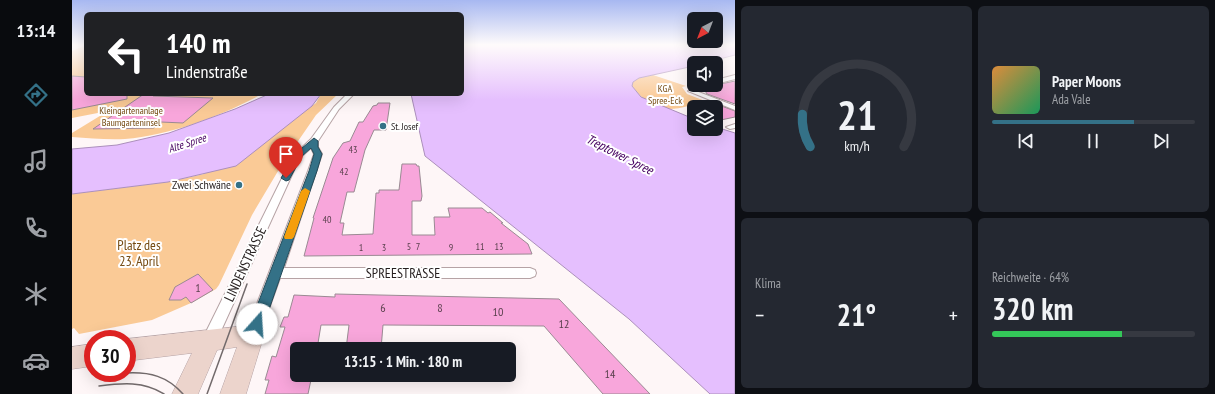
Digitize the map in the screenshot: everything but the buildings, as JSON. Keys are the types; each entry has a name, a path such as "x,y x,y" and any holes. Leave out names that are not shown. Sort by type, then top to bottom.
{"main road":[{"path":"136,349 253,335 233,394"},
{"name":"LINDENSTRASSE","path":"185,394 210,339"},
{"path":"72,358 84,356"}],"street":[{"path":"723,80 735,77"},
{"path":"694,92 735,108"},
{"name":"LINDENSTRASSE","path":"210,339 291,168 299,155 314,141 336,108 349,96"},
{"path":"253,335 318,154 314,147 314,141"},
{"name":"SPREESTRASSE","path":"276,273 530,273"}],"green space":[{"name":"Kleingartenanlage Baumgarteninsel","path":"72,63 84,63 84,96 258,96 213,117 178,129 142,137 105,139 72,137 72,133 108,111 72,118"},
{"name":"KGA Spree-Eck","path":"653,75 686,86 682,87 687,94 702,100 687,100 687,106 672,109 657,107 643,98 632,86 633,82 639,78"},
{"name":"Platz des 23. April","path":"320,96 336,96 316,115 281,166 252,215 216,289 191,303 152,320 100,330 84,330 84,333 79,334 74,328 72,329 72,194 168,182 204,174 293,120 316,103"}],"water":[{"name":"Treptower Spree","path":"464,63 687,63 687,68 639,78 633,82 632,86 641,97 687,116 687,136 723,136 723,129 735,133 735,394 710,394 629,319 425,156 411,96 464,96"},
{"name":"Alte Spree","path":"264,96 320,96 312,106 236,166 168,182 72,194 72,149 117,145 169,133 235,109"}],"tram line":[{"path":"207,394 247,284"},
{"path":"136,373 158,376 171,383 183,394"},
{"path":"99,386 133,384 149,387 164,394"}],"slow traffic":[{"path":"289,237 305,191"}],"place":[{"name":"St. Josef","path":"383,126"},
{"name":"Zwei Schwäne","path":"239,185"}],"route":[{"path":"257,324 313,171 318,154 314,147 314,141 299,155 286,178"}]}
